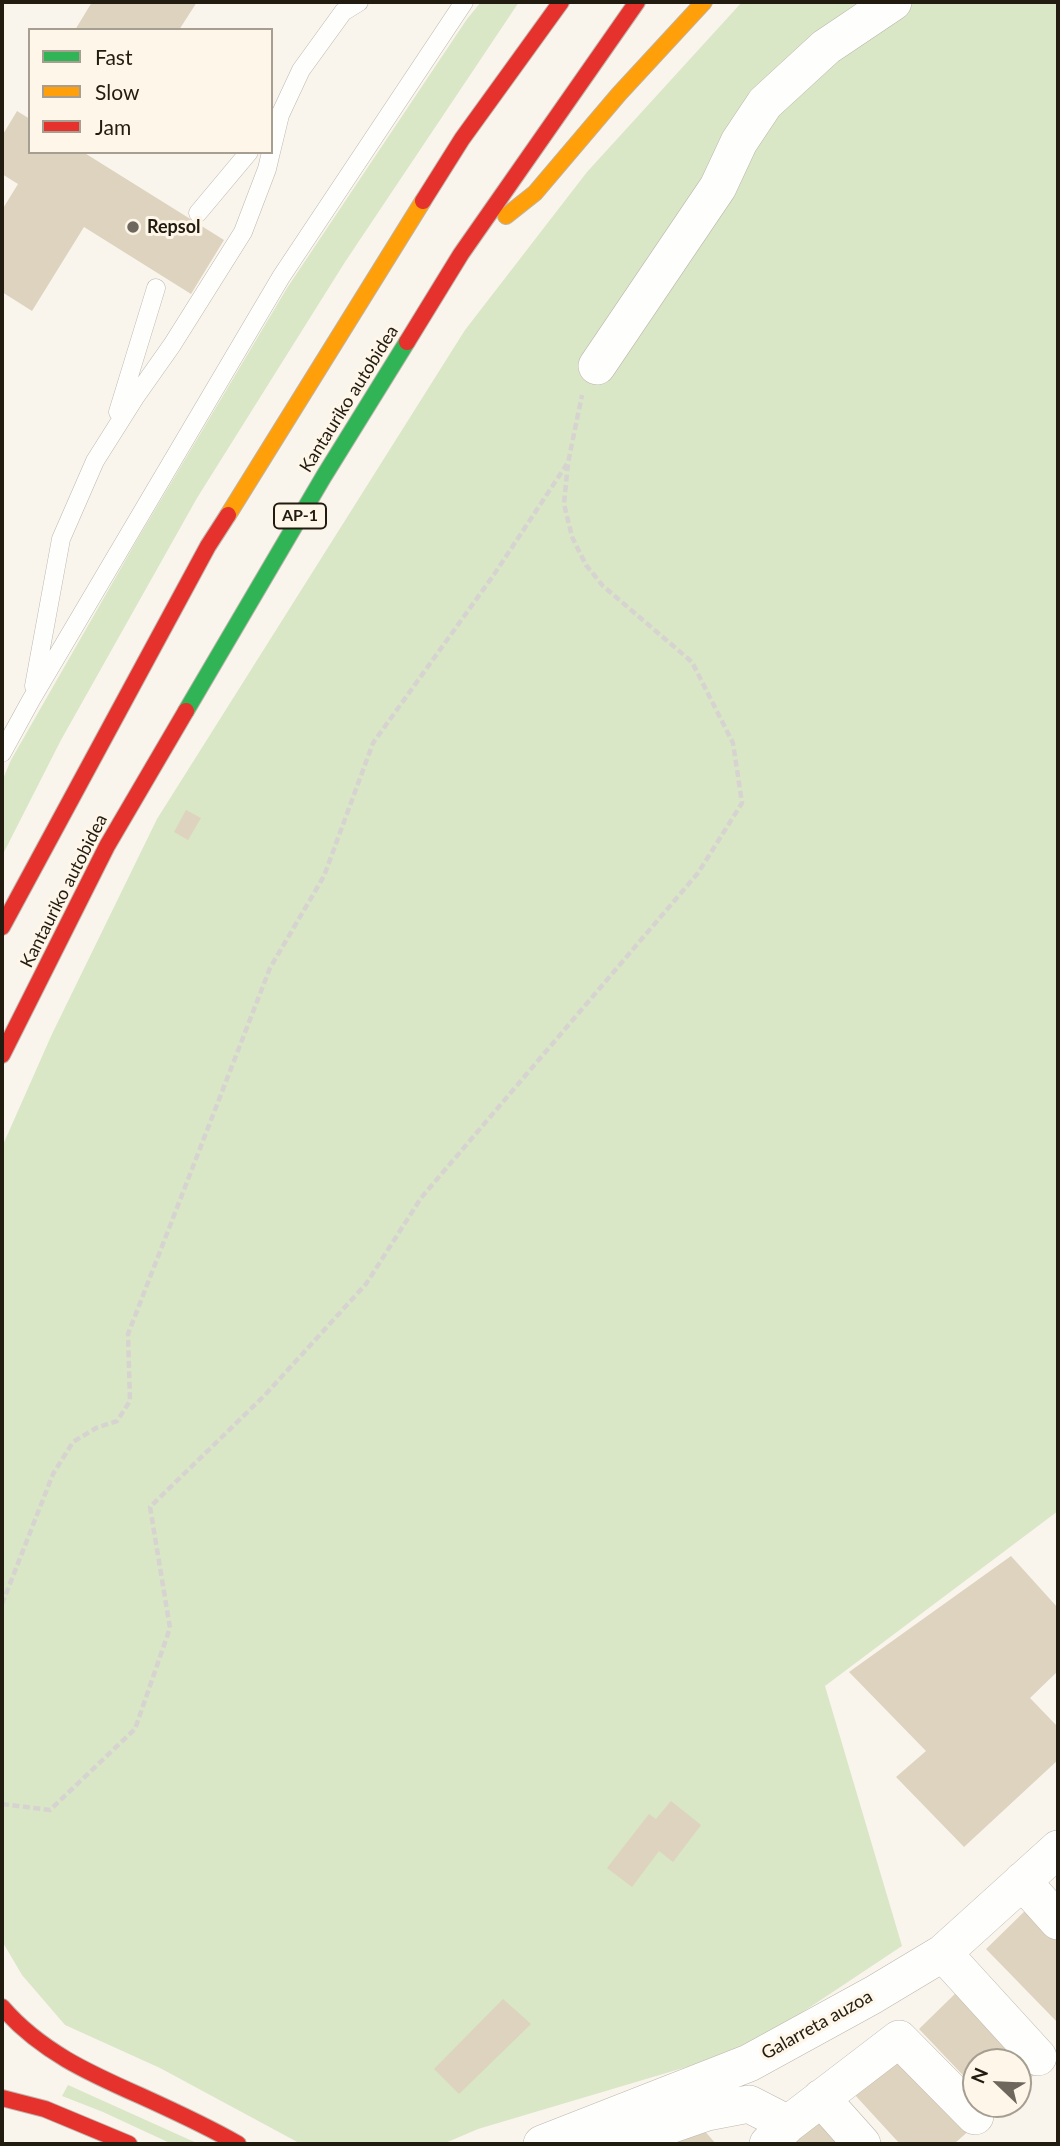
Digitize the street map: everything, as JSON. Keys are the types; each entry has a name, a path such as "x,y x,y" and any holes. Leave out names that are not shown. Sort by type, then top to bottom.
{"main road":[{"name":"Kantauriko autobidea","path":"2,927 208,546 462,139 561,2"},
{"name":"Kantauriko autobidea","path":"2,1055 107,846 324,476 461,254 637,2"},
{"path":"461,254 534,193 619,94 704,2"},
{"path":"2,2007 20,2028 90,2074 203,2124 238,2144"},
{"path":"2,2098 45,2109 129,2144"}],"street":[{"path":"597,366 718,187 738,142 765,103 826,47 893,2"},
{"name":"Galarreta auzoa","path":"578,2141 749,2063 873,1996 943,1953 1058,1849"},
{"path":"1022,1881 1058,1921"},
{"path":"943,1953 1038,2057"},
{"path":"578,2141 635,2137 707,2112 749,2104 778,2134 899,2039 962,2103"},
{"path":"821,2098 862,2144"}],"lane":[{"path":"273,139 276,120 301,70 343,12 359,2"},
{"path":"2,753 281,277 464,2"},
{"path":"198,214 247,154"},
{"path":"31,700 61,539 95,461 243,232 271,154"},
{"path":"111,436 156,288"}],"path":[{"path":"2,1804 50,1810 135,1729 170,1628 150,1507 265,1395 366,1284 421,1198 698,873 743,803 733,743 692,662 603,586 586,565 572,537 564,504 568,463 582,395 597,366"},
{"path":"2,1604 53,1474 73,1441 96,1428 117,1421 130,1401 128,1334 271,968 324,876 373,743 493,576 568,463"}],"green space":[{"path":"481,2 519,2 345,262 197,498 61,740 2,856 2,781 11,760 137,540 287,288"},
{"path":"742,2 1058,2 1058,1511 825,1686 902,1946 747,2049 478,2129 443,2144 301,2144 160,2068 65,2025 22,1975 2,1941 2,1147 52,1034 157,819 465,330 587,172"},
{"path":"68,2085 199,2144 172,2144 62,2096"}],"building":[{"path":"92,2 197,2 180,28 76,28"},
{"path":"17,111 28,118 28,154 86,154 224,240 191,294 84,227 32,311 2,292 2,210 18,184 2,174 2,136"},
{"path":"186,810 201,818 188,840 174,832"},
{"path":"1011,1556 1058,1608 1058,1671 1030,1698 1058,1727 1058,1760 964,1847 896,1777 926,1751 849,1672"},
{"path":"671,1801 701,1825 673,1862 659,1851 632,1887 607,1868 649,1814 656,1819"},
{"path":"1029,1907 1058,1936 1058,2023 986,1949"},
{"path":"963,1986 1022,2048 962,2048 962,2074 919,2029"},
{"path":"503,1999 531,2024 459,2094 434,2069"},
{"path":"901,2050 972,2128 954,2144 900,2144 854,2094"},
{"path":"1032,2059 1041,2068 1032,2077"},
{"path":"823,2117 848,2144 794,2144"},
{"path":"696,2121 716,2144 668,2144"}],"traffic: fast":[{"path":"186,711 324,476 407,342"}],"traffic: slow":[{"path":"506,216 535,193 619,94 704,2"},
{"path":"228,515 423,201"}],"traffic: jam":[{"path":"423,201 462,139 561,2"},
{"path":"407,342 461,254 637,2"},
{"path":"2,927 208,546 228,515"},
{"path":"2,1055 107,846 186,711"},
{"path":"2,2007 32,2036 66,2059 238,2144"},
{"path":"2,2098 45,2109 129,2144"}],"place":[{"name":"Repsol","path":"133,227"}]}
